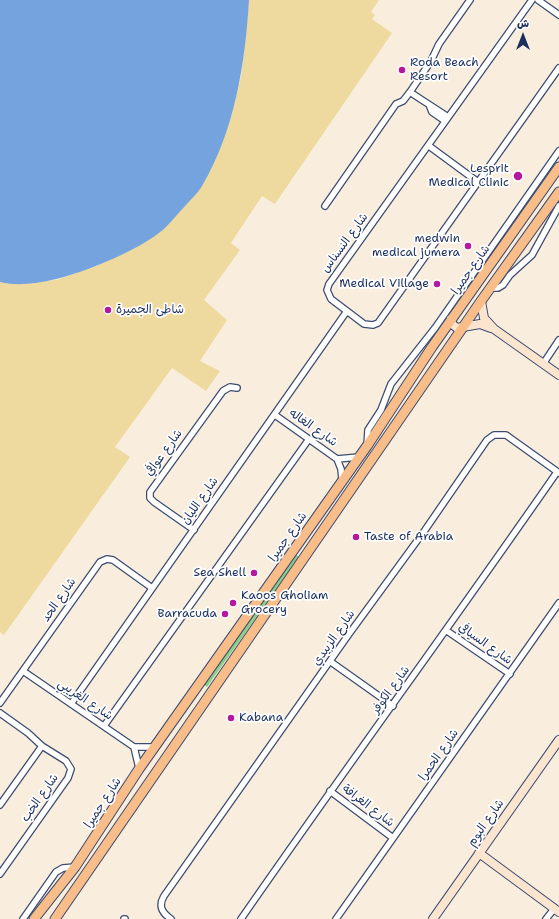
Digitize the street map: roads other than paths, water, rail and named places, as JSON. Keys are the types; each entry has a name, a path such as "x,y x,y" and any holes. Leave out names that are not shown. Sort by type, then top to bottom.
{"main road":[{"name":"شارع جميرا","path":"34,919 75,867 139,769 367,446 451,319 559,167"},
{"path":"55,919 481,301 559,192"},
{"path":"432,347 437,345 442,346 445,353"},
{"path":"63,919 65,904"}],"street":[{"path":"325,206 396,104 403,101 410,92 431,61 439,44 470,0"},
{"name":"شارع النسناس","path":"532,0 329,284 327,290 329,296 364,324 373,325 378,323 559,68"},
{"path":"538,0 559,15"},
{"path":"410,92 430,107 432,112 447,119"},
{"path":"429,146 478,182"},
{"path":"367,446 368,430 381,410 392,384 435,328 559,151"},
{"path":"491,288 498,288 503,285 510,275 532,255 559,206"},
{"path":"481,301 484,318 494,329 559,375"},
{"name":"شارع الليان","path":"71,704 347,311"},
{"path":"451,319 454,326 464,327 480,324 494,329"},
{"path":"543,364 559,340"},
{"name":"شارع عوافي","path":"194,530 154,502 150,498 150,492 223,391 230,387 237,388"},
{"name":"شارع الغاله","path":"275,415 338,459 342,480"},
{"name":"شارع الزبيدي","path":"171,919 161,908 164,896 490,437 498,434 506,435 558,473"},
{"path":"104,726 309,439"},
{"name":"شارع الغاله","path":"338,459 359,457"},
{"name":"شارع الكوفر","path":"241,919 330,791 447,631 558,473"},
{"name":"شارع الحد","path":"0,703 100,562 104,559 113,560 152,588"},
{"name":"شارع الحمرا","path":"336,919 559,603"},
{"name":"شارع السيافي","path":"447,631 510,674"},
{"path":"331,662 392,706"},
{"name":"شارع الغريبي","path":"23,671 134,747"},
{"name":"شارع الخب","path":"0,713 28,733 42,746 68,763 71,769 70,775 0,874"},
{"name":"شارع البوم","path":"433,919 559,740"},
{"path":"0,805 42,746"},
{"path":"139,769 134,747 155,747"},
{"name":"شارع الغرافة","path":"330,791 393,838"},
{"path":"479,853 556,910 546,919"},
{"path":"23,919 56,872 63,868 75,867"}],"water":[{"path":"0,0 249,0 245,48 230,119 223,142 199,191 166,227 140,245 88,269 45,282 11,284 0,282"}],"place":[{"name":"Roda Beach Resort","path":"402,70"},
{"name":"Lesprit Medical Clinic","path":"518,176"},
{"name":"medwin medical jumera","path":"468,246"},
{"name":"Medical Village","path":"437,284"},
{"name":"شاطئ الجميرة","path":"108,310"},
{"name":"Taste of Arabia","path":"356,537"},
{"name":"Sea Shell","path":"254,573"},
{"name":"Kaoos Gholiam Grocery","path":"233,603"},
{"name":"Barracuda","path":"225,614"},
{"name":"Kabana","path":"231,718"}]}
